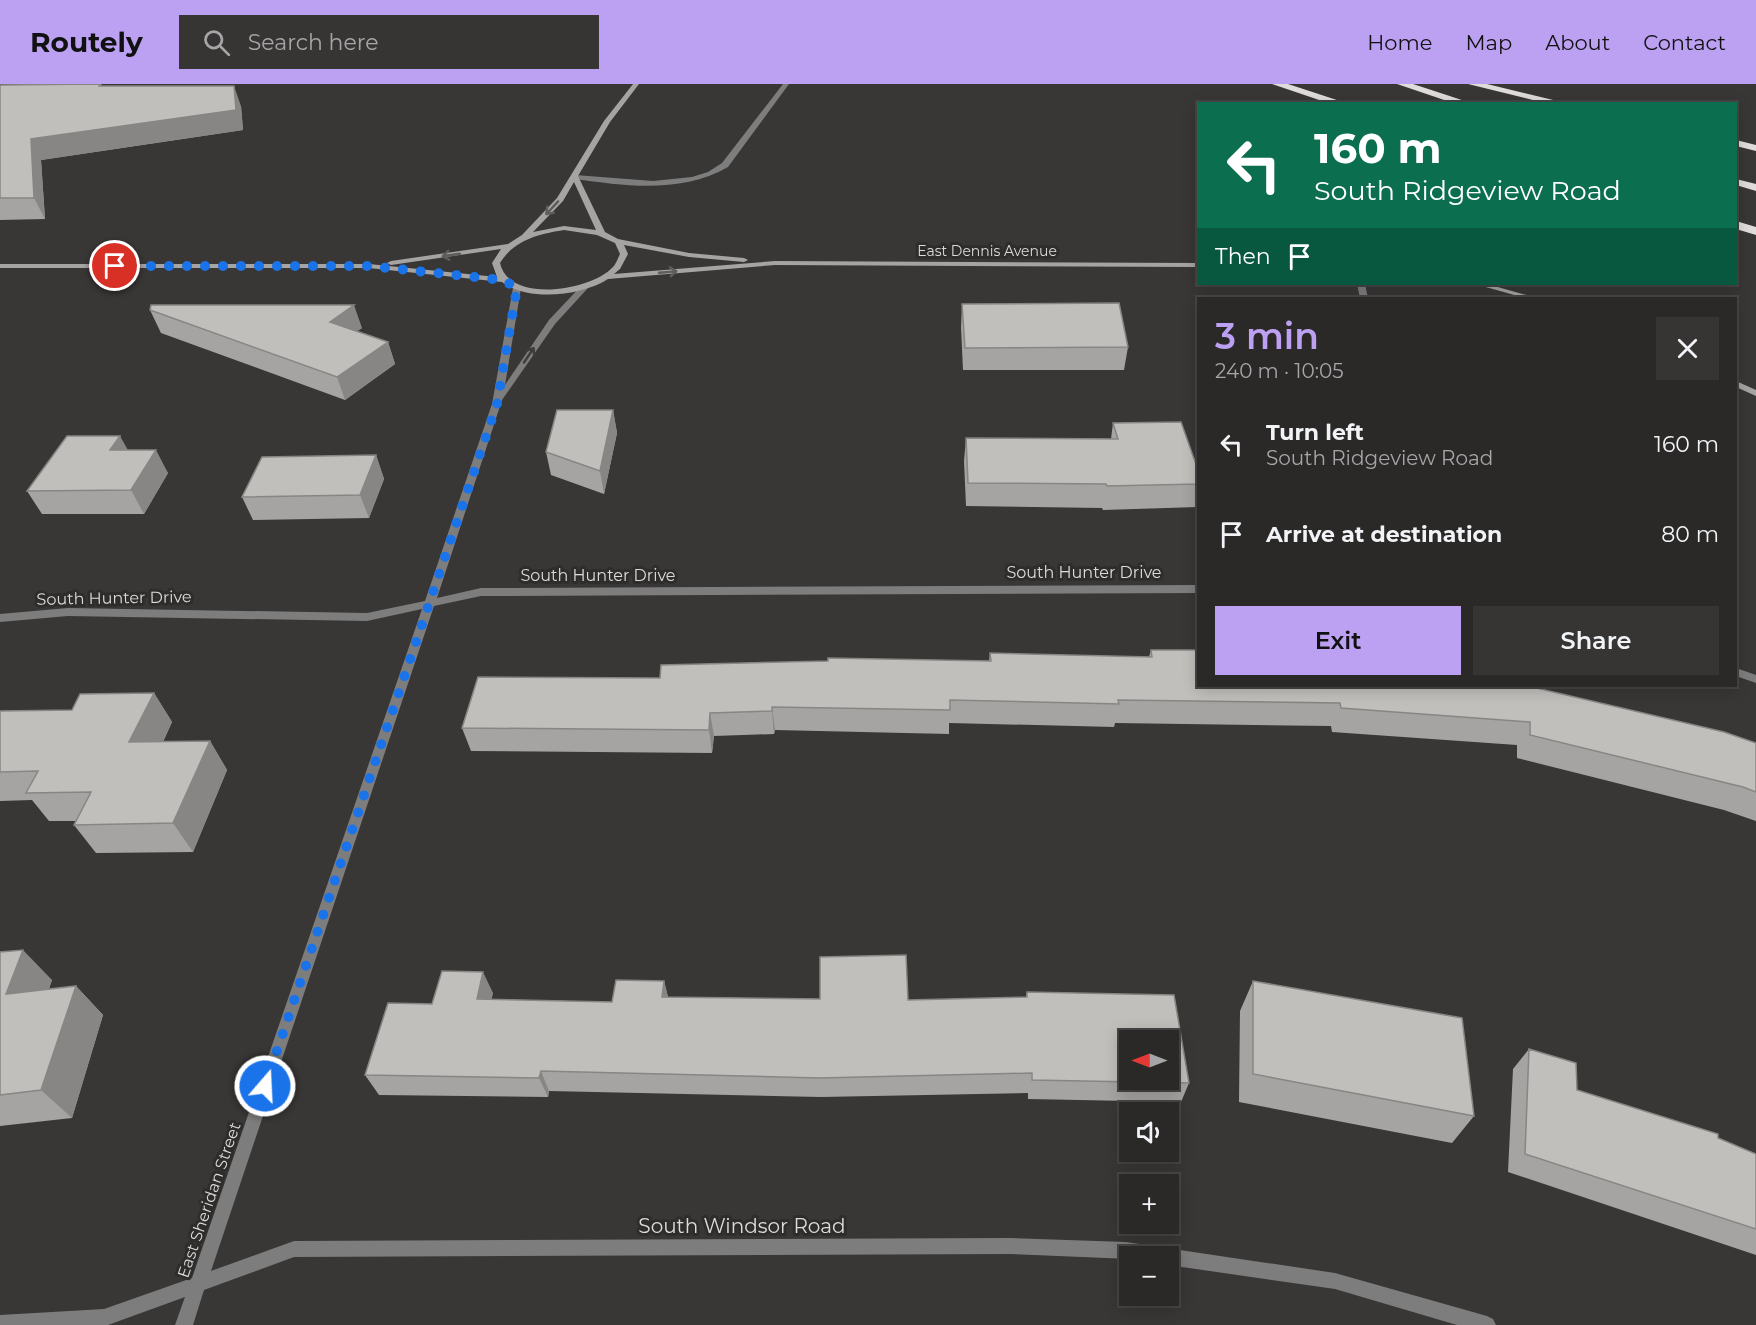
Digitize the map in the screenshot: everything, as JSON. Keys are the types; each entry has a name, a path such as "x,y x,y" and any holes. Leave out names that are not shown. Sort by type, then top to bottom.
{"highway":[{"path":"1277,84 1337,102"},
{"path":"1402,84 1462,102"},
{"path":"1473,84 1556,102"},
{"path":"1737,144 1756,148"},
{"path":"1737,182 1756,188"},
{"path":"1737,225 1756,231"}],"main road":[{"path":"526,236 560,199 607,121 636,84"},
{"path":"575,177 601,232"},
{"path":"369,266 508,246 526,236 564,228 601,232"},
{"name":"East Dennis Avenue","path":"601,232 618,241 689,255 775,263 1197,265"},
{"path":"609,277 624,259 624,249 618,241"},
{"path":"508,246 496,263 497,272 503,280 517,288"},
{"name":"East Dennis Avenue","path":"517,288 549,293 584,288 609,277 775,263"},
{"path":"0,266 369,266 503,280"},
{"path":"1483,285 1529,297"},
{"path":"1737,384 1756,393"}],"street":[{"path":"575,177 641,183 683,181 712,176 725,165 786,84"},
{"name":"East Sheridan Street","path":"184,1325 497,404 517,288"},
{"name":"East Sheridan Street","path":"497,404 552,322 584,288"},
{"name":"South Hunter Drive","path":"0,618 68,612 367,617 430,601 481,592 1197,589"},
{"path":"1737,672 1756,679"},
{"name":"South Windsor Road","path":"0,1324 104,1318 294,1250 1009,1246 1126,1250 1335,1281 1487,1325"}],"building":[{"path":"100,84 99,86 234,86 236,110 31,139 34,198 0,198 0,85"},
{"path":"1119,303 1128,347 965,348 962,304"},
{"path":"151,305 354,305 330,322 388,342 337,377 150,310"},
{"path":"557,410 613,410 600,471 546,452"},
{"path":"1181,422 1197,467 1197,484 1107,486 1106,484 968,483 966,438 1118,439 1113,423"},
{"path":"67,436 120,436 110,450 156,450 131,490 27,491"},
{"path":"376,455 360,495 242,497 262,457"},
{"path":"1151,650 1197,650 1197,687 1532,687 1724,732 1756,743 1756,792 1530,735 1530,722 1341,708 1340,703 1118,700 1119,704 950,700 950,710 772,707 772,711 710,713 709,730 462,728 478,677 660,678 661,665 828,661 828,658 991,661 990,653 1152,657"},
{"path":"154,693 129,742 210,741 173,823 74,825 91,792 26,793 38,771 0,772 0,711 72,710 80,694"},
{"path":"23,950 6,994 76,986 41,1090 0,1095 0,952"},
{"path":"906,955 908,1000 1027,997 1027,992 1174,995 1189,1083 1179,1083 1179,1030 1119,1030 1119,1082 1032,1080 1032,1073 819,1078 541,1071 539,1078 365,1075 388,1003 432,1004 442,971 483,972 477,999 612,1002 616,980 664,981 662,997 820,999 820,957"},
{"path":"1253,981 1462,1018 1474,1116 1253,1074"},
{"path":"1529,1049 1576,1063 1577,1090 1718,1134 1718,1138 1756,1154 1756,1229 1525,1154"}],"route":[{"path":"115,266 369,266 503,280 517,288 497,404 265,1086"}]}
